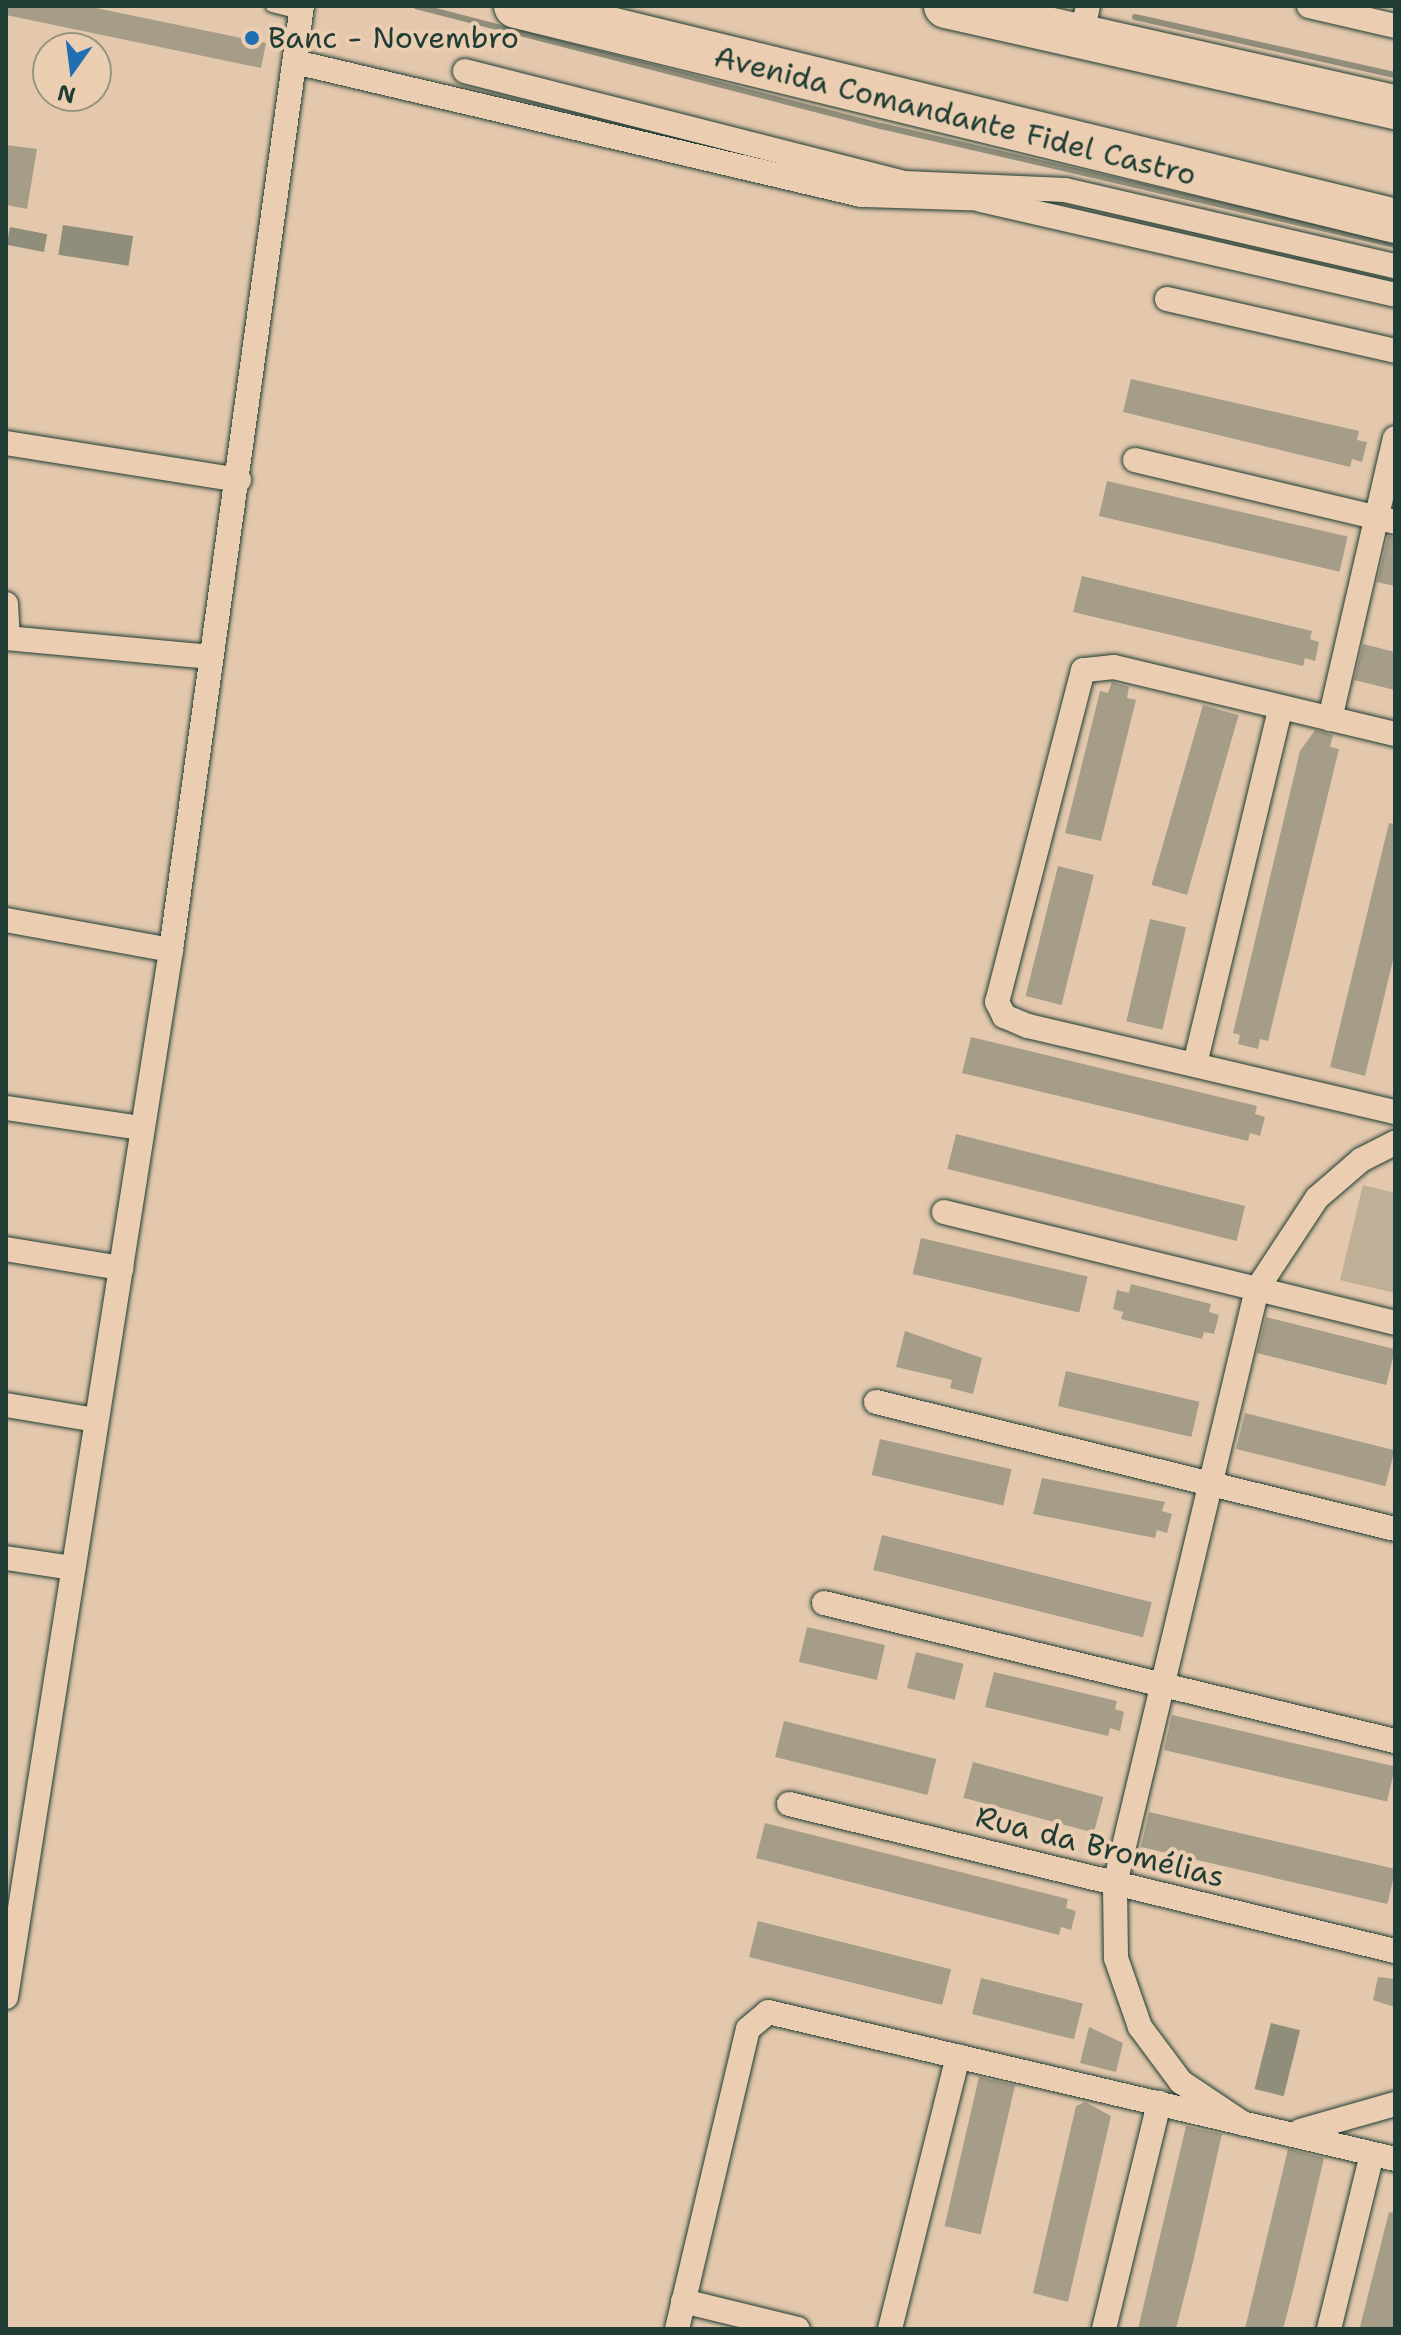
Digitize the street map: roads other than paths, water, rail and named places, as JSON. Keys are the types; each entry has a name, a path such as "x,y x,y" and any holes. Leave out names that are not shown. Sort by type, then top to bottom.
{"highway":[{"name":"Avenida Comandante Fidel Castro","path":"516,6 1395,221"},
{"path":"946,6 1085,21 1395,107"}],"street":[{"path":"1309,6 1391,18"},
{"path":"6,1997 121,1268 140,1128 171,950 239,480 302,10"},
{"path":"295,62 764,175 909,201 981,200 1065,190"},
{"path":"465,71 905,183 1065,190 1395,266"},
{"path":"981,200 1395,295"},
{"path":"1167,299 1395,351"},
{"path":"1330,719 1386,520 1395,438"},
{"path":"6,443 239,480"},
{"path":"1135,460 1386,520"},
{"path":"6,604 7,638 211,657"},
{"path":"1244,2124 1196,2096 1153,2050 1120,1980 1115,1884 1257,1289 1317,1198 1392,1145 1395,1114 1016,1023 998,1007 1000,984 1079,674 1114,667 1395,734"},
{"path":"1195,1064 1281,707"},
{"path":"6,920 171,950"},
{"path":"6,1108 140,1128"},
{"path":"944,1212 1395,1323"},
{"path":"6,1249 121,1268"},
{"path":"876,1402 1395,1529"},
{"path":"6,1405 96,1420"},
{"path":"6,1558 73,1568"},
{"path":"824,1603 1395,1741"},
{"name":"Rua da Bromélias","path":"789,1804 1395,1951"},
{"path":"677,2329 748,2029 757,2016 782,2011 1385,2157"},
{"path":"1126,2095 1150,2081 1153,2050"},
{"path":"890,2329 958,2056"},
{"path":"1104,2329 1159,2103"},
{"path":"1282,2132 1331,2127 1393,2105"},
{"path":"1329,2329 1385,2157 1379,2140 1393,2105"},
{"path":"683,2301 798,2329"}],"lane":[{"path":"272,6 302,10"}],"waterway":[{"path":"416,6 881,126 1395,245"},
{"path":"1135,17 1395,75"}],"place":[{"name":"Banc - Novembro","path":"252,38"}]}
